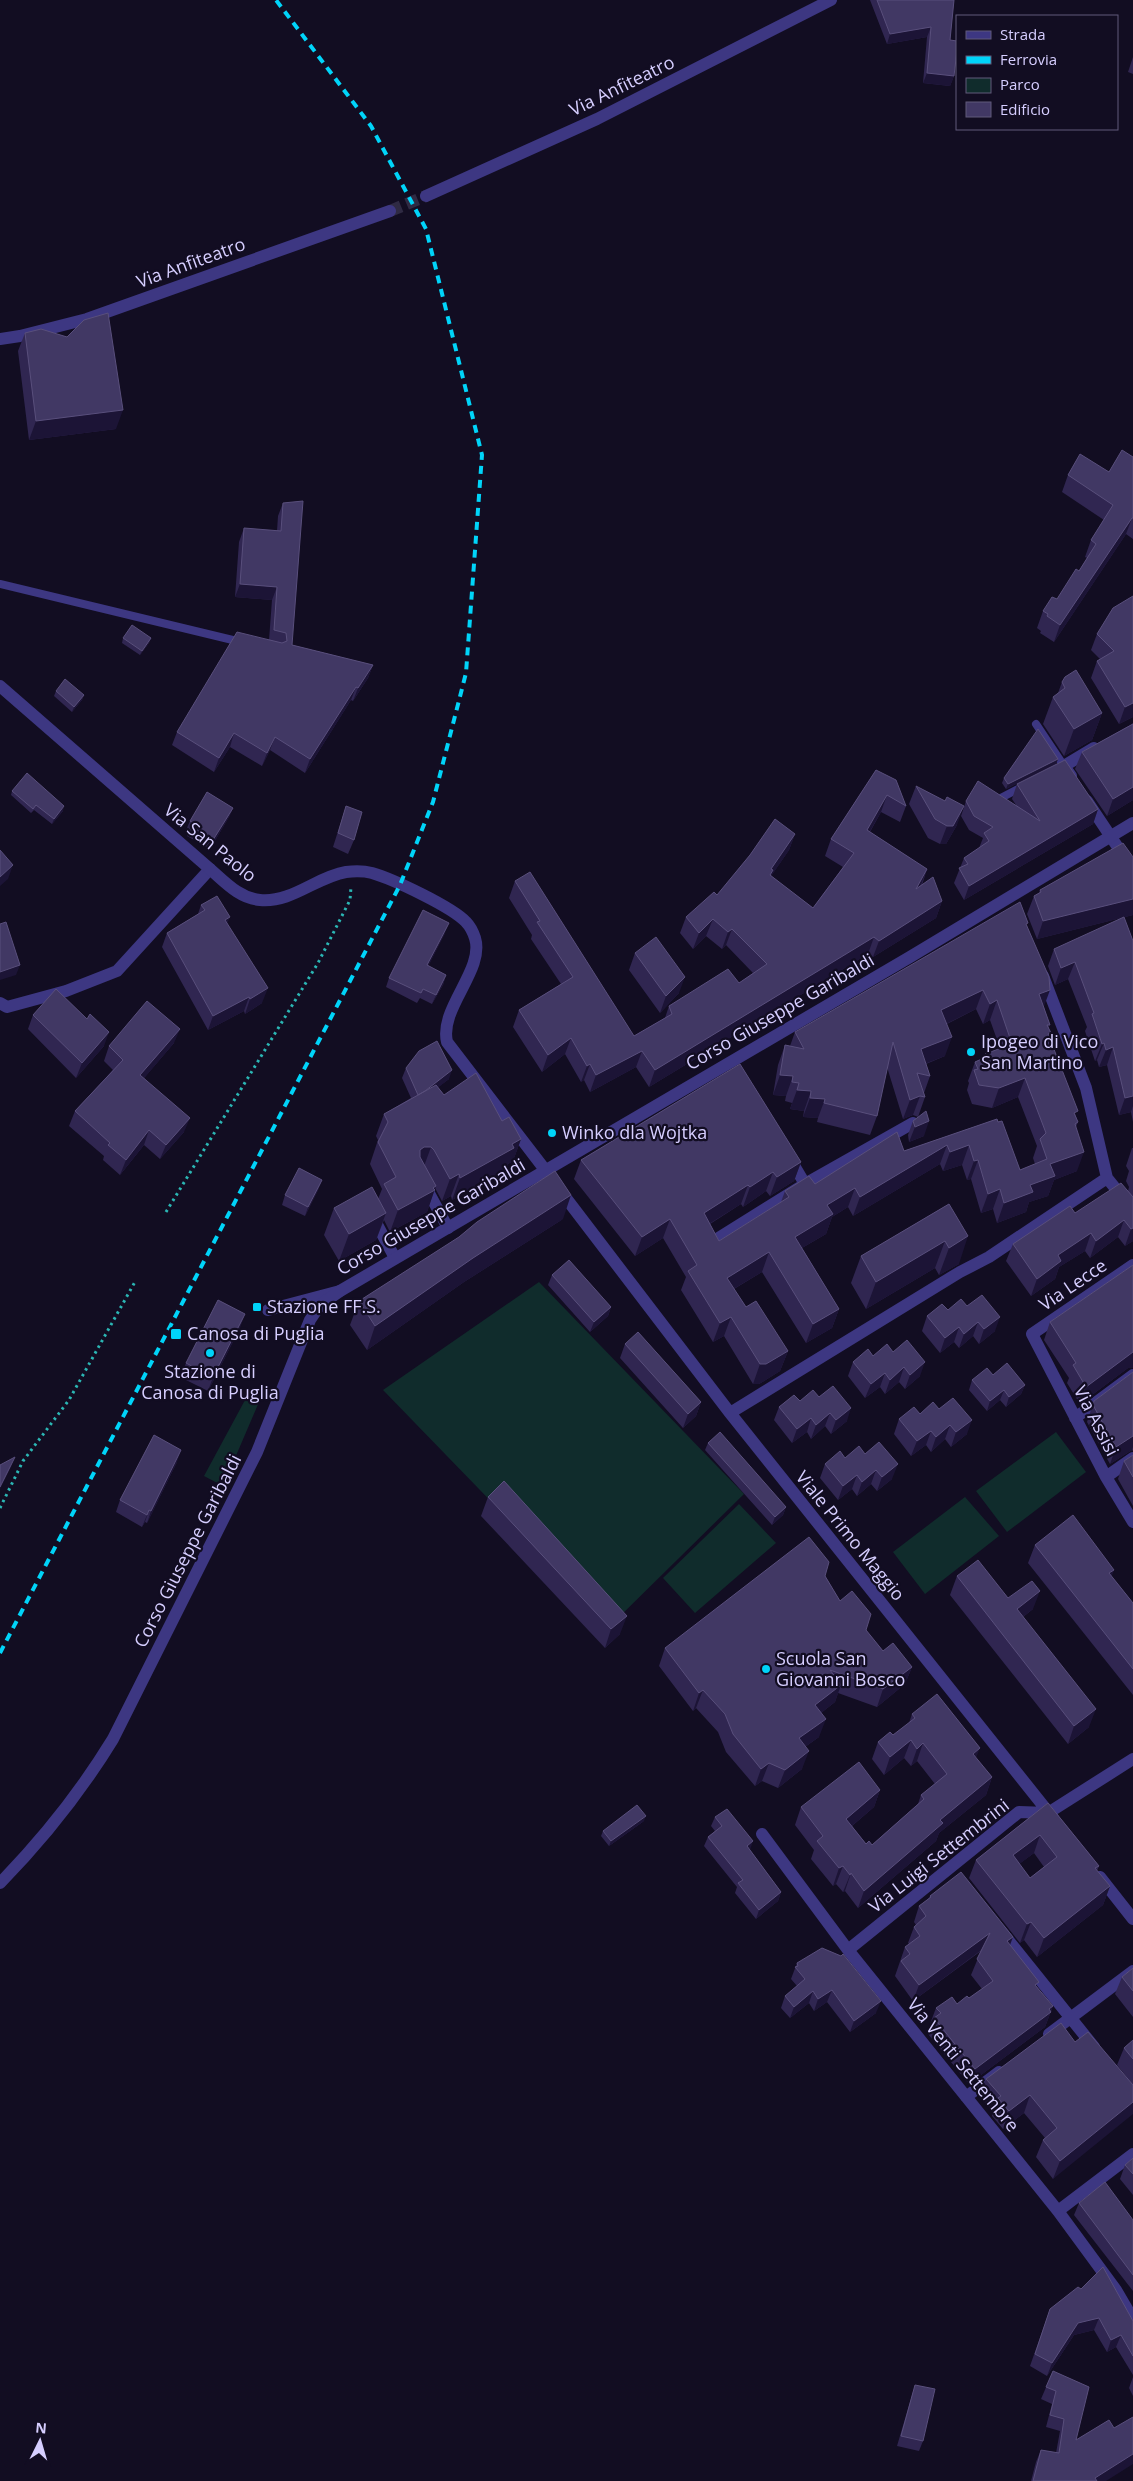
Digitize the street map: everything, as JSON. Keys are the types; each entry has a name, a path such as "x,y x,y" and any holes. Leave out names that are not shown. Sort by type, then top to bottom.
{"street":[{"name":"Via Anfiteatro","path":"426,196 597,120 830,0"},
{"name":"Via Anfiteatro","path":"0,339 20,336 87,319 390,211"},
{"name":"Via San Paolo","path":"0,686 242,895 261,900 280,898 330,876 352,871 369,872 388,879 449,910 469,926 475,937 476,949 447,1024 447,1042 546,1170"},
{"path":"1102,743 1060,768 1133,870"},
{"name":"Corso Giuseppe Garibaldi","path":"0,1883 42,1840 89,1778 113,1739 257,1452 310,1320 320,1305 395,1258 546,1170 732,1066 910,957 1013,899 1133,822"},
{"path":"0,1003 7,1007 66,991 117,971 210,869"},
{"path":"1040,968 1086,1088 1108,1178 1133,1210"},
{"path":"712,1242 805,1184 913,1123"},
{"path":"780,1143 805,1184"},
{"name":"Viale Primo Maggio","path":"546,1170 582,1221 730,1414 1060,1828"},
{"path":"419,1176 448,1228"},
{"path":"730,1414 960,1272 989,1257 1108,1178"},
{"path":"366,1204 395,1258"},
{"name":"Via Lecce","path":"1032,1334 1133,1265"},
{"path":"268,1310 340,1291"},
{"name":"Via Assisi","path":"1032,1334 1106,1477 1133,1522"},
{"path":"1075,1418 1133,1375"},
{"path":"1106,1477 1133,1458"},
{"path":"1048,1813 1133,1759"},
{"name":"Via Luigi Settembrini","path":"848,1950 953,1871 1018,1812 1048,1813"},
{"name":"Via Venti Settembre","path":"762,1834 848,1950 1058,2211 1116,2290 1133,2319"},
{"path":"1091,1866 1133,1919"},
{"path":"992,1920 1099,2054"},
{"path":"1041,2040 1133,1971"},
{"path":"966,2096 1011,2063"},
{"path":"1058,2211 1133,2154"}],"lane":[{"path":"0,584 249,644"},
{"path":"1036,724 1060,768"},
{"path":"995,801 1029,783"}],"path":[{"path":"166,1212 318,964 350,900 352,871"},
{"path":"0,1508 23,1461 69,1400 136,1280"}],"green space":[{"path":"539,1282 744,1494 611,1625 383,1390"},
{"path":"251,1389 262,1395 223,1486 204,1476"},
{"path":"1056,1432 1086,1472 1007,1532 976,1491"},
{"path":"965,1497 999,1536 925,1594 893,1552"},
{"path":"739,1504 776,1543 695,1613 663,1578"}],"building":[{"path":"877,0 954,0 950,40 956,41 954,76 927,73 931,27 890,34"},
{"path":"108,313 123,410 36,421 25,333 41,329 67,337 84,320"},
{"path":"1122,450 1133,457 1133,518 1060,625 1043,611 1052,597 1057,599 1076,569 1079,571 1096,544 1091,540 1113,505 1068,475 1080,454 1109,472"},
{"path":"303,501 292,645 373,665 358,688 356,687 310,759 275,737 267,753 234,733 219,758 177,732 237,632 282,643 287,641 286,633 274,630 277,587 240,584 244,528 281,531 283,503"},
{"path":"1133,596 1133,703 1125,707 1097,661 1114,651 1097,634 1113,608"},
{"path":"132,625 151,638 142,651 123,638"},
{"path":"1076,670 1102,713 1074,729 1053,697 1065,688 1062,682 1065,677"},
{"path":"65,679 84,695 74,707 56,691"},
{"path":"1133,724 1133,787 1113,799 1082,752"},
{"path":"1038,729 1058,759 1008,784 1004,778"},
{"path":"1065,760 1098,809 969,886 959,868 968,864 964,858 989,841 984,833 993,827 974,816 966,801 978,781 1040,821 1017,784"},
{"path":"876,770 896,780 906,806 887,795 867,830 927,869 916,889 933,877 942,901 879,941 874,937 655,1070 642,1051 596,1075 590,1064 587,1066 571,1038 548,1055 519,1010 573,977 537,922 540,921 515,881 530,872 634,1036 672,1014 669,1006 728,969 739,983 767,964 732,929 728,932 713,919 699,933 686,917 714,892 717,895 750,855 775,819 795,834 771,869 773,870 770,875 813,908 854,853 831,839"},
{"path":"27,773 64,806 54,819 36,805 33,809 12,791"},
{"path":"916,786 945,801 947,797 964,806 953,826 947,826 935,819"},
{"path":"207,792 233,808 213,840 190,826 193,823 190,821"},
{"path":"346,806 362,812 354,840 338,833"},
{"path":"1123,843 1133,857 1133,899 1043,921 1034,896 1041,892 1040,890"},
{"path":"0,850 13,865 0,877"},
{"path":"217,896 230,917 225,920 268,988 250,999 249,997 213,1016 167,933 205,910 201,905"},
{"path":"1020,902 1028,923 1026,924 1049,977 1050,990 1039,994 1050,1025 1047,1025 1051,1033 1048,1034 1078,1111 1074,1113 1078,1122 1075,1124 1084,1152 1050,1164 1055,1176 1030,1185 1033,1192 1004,1203 1000,1189 988,1194 978,1160 974,1161 969,1145 950,1152 947,1145 860,1197 855,1188 827,1205 833,1214 795,1237 839,1309 813,1324 769,1252 727,1278 746,1307 756,1301 788,1351 766,1364 760,1364 731,1317 720,1323 688,1271 697,1265 670,1219 642,1237 581,1160 740,1064 801,1162 777,1177 773,1172 750,1187 748,1185 704,1213 719,1241 789,1197 785,1191 809,1176 815,1184 897,1132 904,1151 997,1119 998,1122 1002,1121 1020,1170 1047,1159 1040,1139 1046,1133 1025,1078 999,1088 979,1085 974,1070 978,1069 975,1062 986,1057 985,1054 1012,1044 997,1000 990,1004 983,990 941,1010 952,1037 921,1049 930,1076 917,1073 925,1097 920,1096 910,1100 893,1042 877,1116 824,1103 825,1099 810,1098 811,1091 797,1090 799,1083 792,1082 793,1076 780,1075 785,1045 804,1049 795,1032"},
{"path":"423,910 449,923 427,965 446,975 436,995 423,989 421,993 389,978"},
{"path":"1124,917 1133,941 1133,1096 1125,1098 1113,1047 1106,1050 1104,1043 1102,1044 1092,1014 1094,1013 1075,962 1061,968 1054,949"},
{"path":"6,922 20,965 0,972 0,924"},
{"path":"656,937 685,977 666,996 635,953"},
{"path":"56,989 87,1019 90,1014 109,1032 82,1063 33,1015"},
{"path":"147,1001 180,1029 140,1075 190,1118 166,1145 149,1130 126,1160 108,1145 110,1143 75,1111 123,1060 109,1046"},
{"path":"437,1041 452,1070 418,1095 406,1068 419,1051"},
{"path":"476,1073 502,1121 509,1117 521,1139 512,1144 514,1148 460,1178 459,1174 450,1179 434,1150 431,1147 424,1147 420,1150 420,1157 436,1186 433,1188 435,1190 398,1210 384,1184 396,1177 378,1142 388,1122 384,1114 436,1085 444,1095"},
{"path":"926,1111 929,1121 915,1127 913,1121"},
{"path":"299,1168 322,1180 308,1207 285,1195"},
{"path":"555,1171 571,1195 473,1258 375,1326 359,1301 459,1237 477,1222"},
{"path":"1121,1183 1133,1197 1133,1228 1131,1229 1124,1220 1096,1241 1091,1233 1058,1255 1061,1261 1037,1279 1013,1244 1070,1206 1075,1213"},
{"path":"372,1187 386,1213 349,1234 334,1208"},
{"path":"949,1204 968,1236 949,1248 945,1241 876,1282 861,1256"},
{"path":"569,1260 611,1307 594,1322 552,1275"},
{"path":"1133,1265 1133,1352 1086,1387 1073,1365 1076,1363 1050,1322"},
{"path":"982,1295 1000,1317 984,1329 978,1322 964,1334 959,1327 945,1338 927,1316 942,1304 948,1310 961,1299 967,1306"},
{"name":"Stazione di Canosa di Puglia","path":"218,1300 245,1314 213,1377 186,1363"},
{"path":"638,1332 701,1402 688,1414 625,1344"},
{"path":"907,1340 925,1362 910,1375 904,1367 890,1380 885,1373 871,1384 853,1362 868,1349 873,1356 887,1344 893,1352"},
{"path":"1007,1363 1025,1385 1009,1397 1004,1390 990,1401 972,1380 987,1368 993,1375"},
{"path":"1133,1372 1133,1436 1116,1447 1093,1405 1094,1401"},
{"path":"833,1386 851,1408 836,1420 830,1413 816,1425 811,1418 797,1429 779,1407 794,1395 800,1401 813,1390 819,1397"},
{"path":"953,1398 972,1420 956,1432 950,1425 936,1437 931,1431 917,1441 899,1419 914,1407 920,1414 933,1402 939,1409"},
{"path":"720,1432 786,1507 775,1517 708,1443"},
{"path":"154,1435 181,1450 151,1511 149,1510 147,1515 120,1500"},
{"path":"879,1442 898,1464 882,1477 876,1470 862,1482 857,1475 843,1486 825,1464 840,1451 845,1458 859,1446 865,1454"},
{"path":"1133,1455 1133,1477 1124,1461"},
{"path":"15,1457 0,1487 0,1465"},
{"path":"504,1481 627,1616 611,1629 488,1497"},
{"path":"1073,1515 1114,1570 1109,1573 1133,1603 1133,1669 1035,1545"},
{"name":"Scuola San Giovanni Bosco","path":"809,1537 829,1562 825,1576 840,1601 852,1591 871,1614 866,1630 883,1651 893,1643 912,1667 883,1689 830,1670 841,1685 815,1705 826,1719 799,1738 809,1751 785,1770 769,1763 761,1769 733,1734 725,1714 703,1690 699,1693 665,1648"},
{"path":"978,1560 1008,1598 1032,1581 1040,1591 1017,1609 1096,1709 1074,1726 957,1576"},
{"path":"937,1694 980,1748 973,1754 992,1777 940,1820 943,1823 864,1891 851,1873 850,1875 843,1866 839,1868 817,1841 823,1836 801,1807 859,1762 880,1790 846,1819 866,1844 869,1841 872,1845 924,1799 921,1795 947,1774 923,1743 917,1749 911,1740 890,1757 878,1742 890,1732 893,1735 915,1718 912,1714"},
{"path":"1048,1803 1099,1866 1095,1868 1110,1886 1044,1938 1031,1922 1027,1924 976,1860","holes":["1040,1835 1057,1857 1030,1878 1013,1855"]},
{"path":"637,1805 646,1816 611,1841 603,1831"},
{"path":"727,1809 753,1841 747,1846 781,1892 759,1910 738,1883 743,1880 708,1837 722,1826 715,1817"},
{"path":"961,1872 1013,1937 1007,1941 1039,1982 1035,1985 1053,2006 1049,2009 1051,2012 975,2069 934,2018 941,2013 936,2008 952,1997 957,2004 993,1981 977,1959 990,1933 919,1985 901,1961 910,1954 905,1947 920,1936 914,1927 926,1916 919,1906"},
{"path":"822,1948 841,1956 843,1954 881,2001 854,2021 832,1990 818,1999 813,1991 794,2007 785,1996 805,1979 795,1967 798,1966 797,1963"},
{"path":"1133,1968 1133,1991 1122,1977"},
{"path":"1061,2023 1075,2042 1088,2032 1133,2085 1133,2102 1060,2161 1043,2140 1057,2128 1030,2095 1009,2111 998,2098 1001,2096 986,2079"},
{"path":"1133,2040 1133,2059 1124,2048"},
{"path":"1133,2158 1133,2174 1125,2165"},
{"path":"1105,2182 1133,2220 1133,2275 1079,2203"},
{"path":"1103,2267 1133,2321 1133,2356 1121,2335 1111,2340 1099,2318 1078,2323 1052,2363 1035,2354 1050,2309 1078,2287 1081,2289"},
{"path":"1053,2371 1089,2387 1076,2440 1109,2420 1114,2428 1133,2417 1133,2454 1095,2478 1097,2481 1033,2481 1041,2450 1059,2453 1064,2419 1050,2415 1056,2391 1046,2387"},
{"path":"915,2385 935,2389 923,2441 901,2436"}],"tunnel":[{"path":"390,211 426,196"}],"railway":[{"path":"0,1653 400,885 433,802 466,673 482,455 426,229 371,126 276,0"}],"place":[{"name":"Ipogeo di Vico San Martino","path":"971,1052"},
{"name":"Winko dla Wojtka","path":"552,1133"},
{"name":"Stazione FF.S.","path":"257,1307"},
{"name":"Canosa di Puglia","path":"176,1334"},
{"name":"Stazione di Canosa di Puglia","path":"210,1353"},
{"name":"Scuola San Giovanni Bosco","path":"766,1669"}]}
